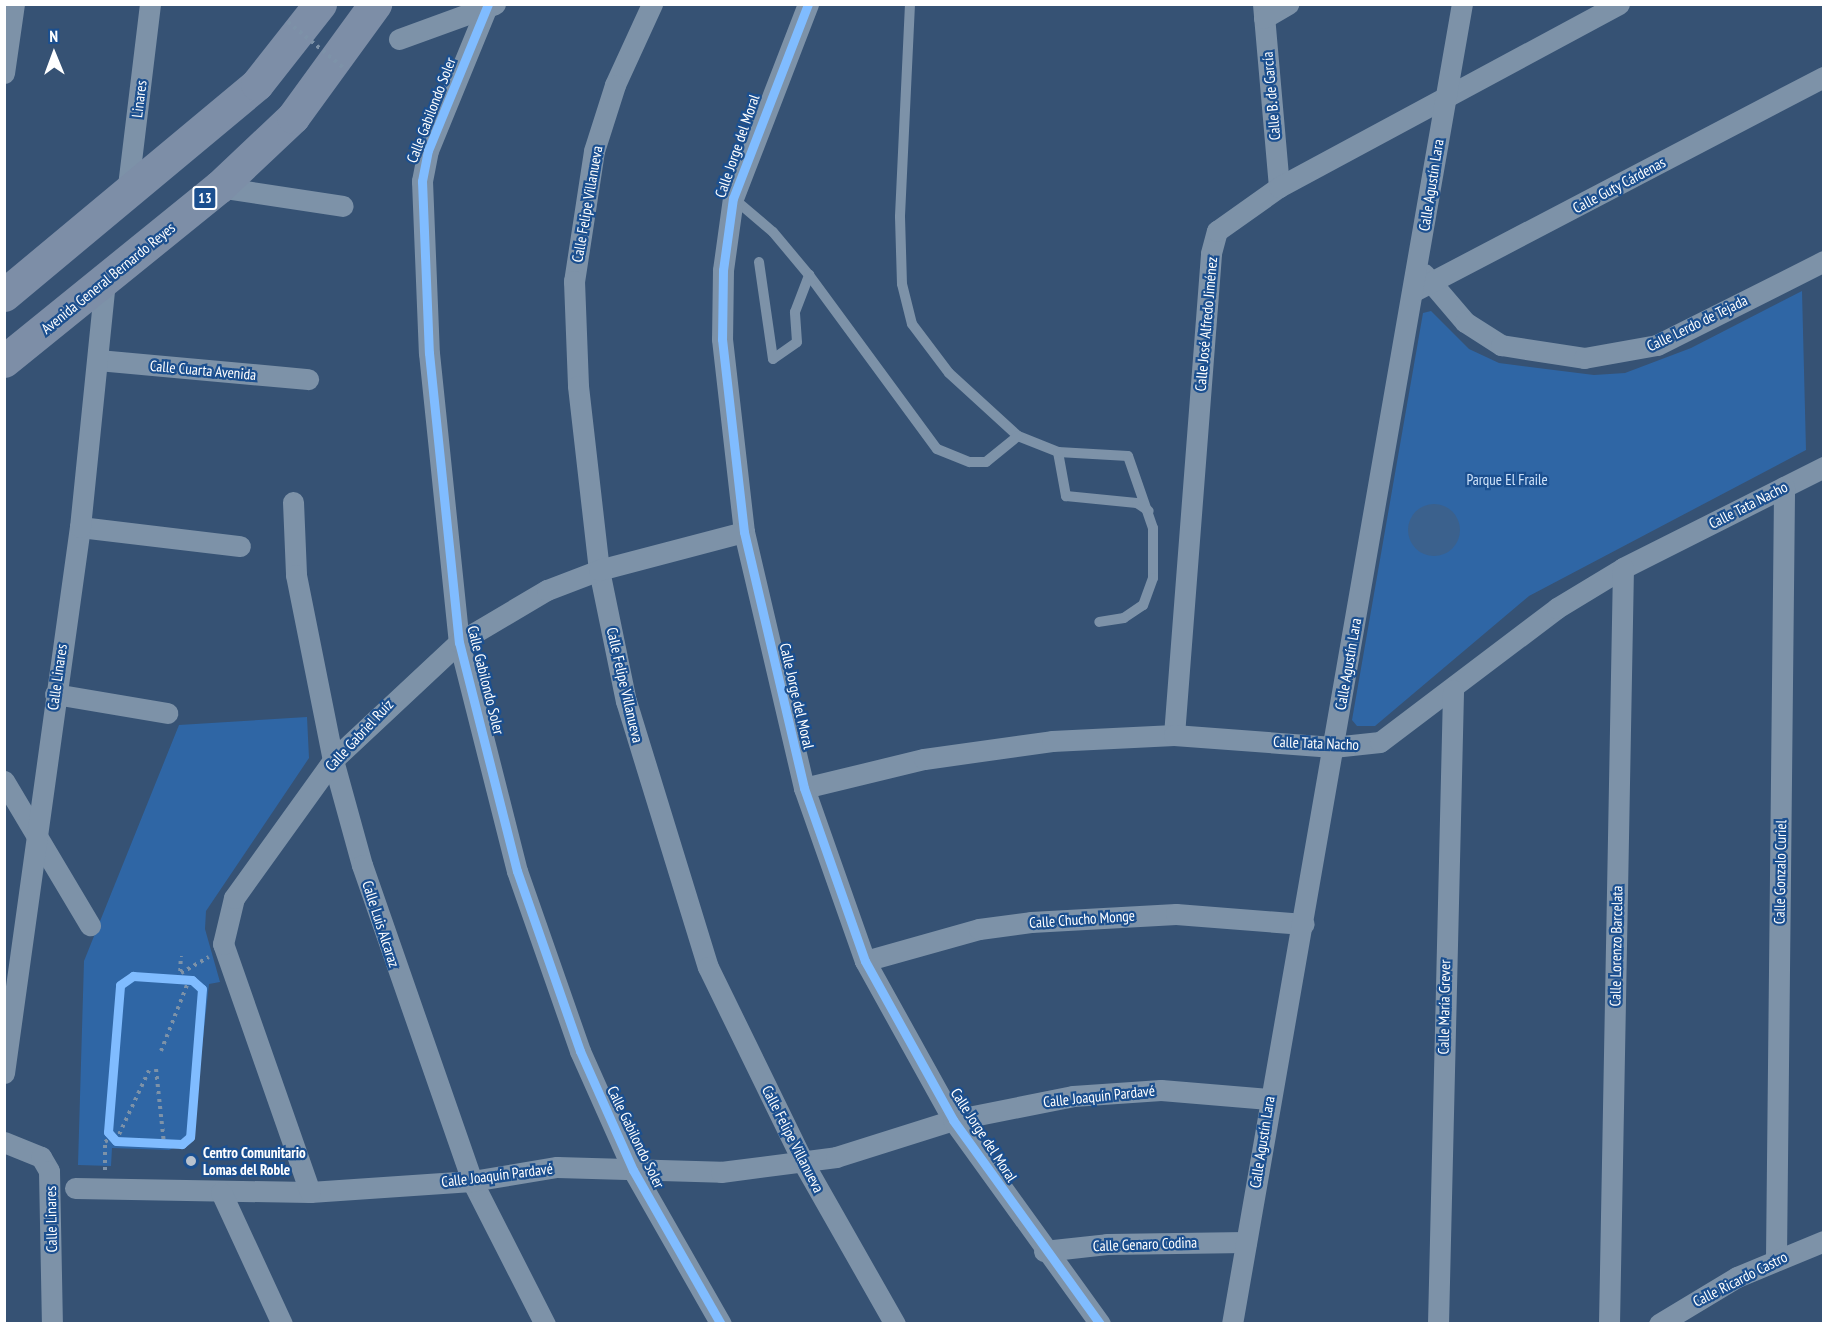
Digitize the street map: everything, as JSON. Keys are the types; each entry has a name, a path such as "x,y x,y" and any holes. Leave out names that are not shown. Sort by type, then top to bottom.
{"main road":[{"path":"4,295 257,84 320,4"},
{"name":"Avenida General Bernardo Reyes","path":"4,362 219,187 313,96 375,4"}],"street":[{"path":"4,73 14,4"},
{"name":"Linares","path":"127,194 150,4"},
{"name":"Calle Felipe Villanueva","path":"652,4 615,85 594,150 574,281 578,386 599,570 626,701 708,967 804,1164 895,1323"},
{"path":"1263,11 1288,4"},
{"name":"Calle Agustín Lara","path":"1418,267 1462,4"},
{"name":"Calle José Alfredo Jiménez","path":"1174,735 1213,241 1233,214 1279,187 1618,4"},
{"path":"399,39 439,20 490,6"},
{"name":"Calle Gabilondo Soler","path":"490,6 428,150 422,181 429,364 459,642 538,940 633,1170 721,1323"},
{"name":"Calle Jorge del Moral","path":"811,8 733,198 720,304 744,532 804,788 865,961 953,1120 1044,1251 1100,1323"},
{"name":"Calle B. de García","path":"1263,11 1279,187"},
{"name":"Calle Guty Cárdenas","path":"1423,288 1824,77"},
{"path":"219,187 343,206"},
{"name":"Calle Lerdo de Tejada","path":"1418,267 1423,288 1465,322 1501,345 1584,358 1657,345 1824,261"},
{"name":"Calle Linares","path":"4,1073 34,834 80,527 105,280"},
{"name":"Calle Agustín Lara","path":"1232,1323 1269,1099 1304,924 1333,747 1423,288"},
{"name":"Calle Cuarta Avenida","path":"98,360 308,380"},
{"name":"Calle Tata Nacho","path":"804,788 1010,745 1174,735 1333,747 1380,742 1453,690 1527,629 1623,568 1824,467"},
{"name":"Calle Gonzalo Curiel","path":"1776,1257 1784,487"},
{"name":"Calle Luis Alcaraz","path":"293,502 296,575 333,760 404,994 472,1181 545,1323"},
{"path":"80,527 240,546"},
{"name":"Calle Gabriel Ruíz","path":"310,1192 226,957 224,926 234,898 333,760 459,642 547,590 599,570 744,532"},
{"name":"Calle Lorenzo Barcelata","path":"1609,1323 1623,568"},
{"name":"Calle María Grever","path":"1438,1323 1453,690"},
{"path":"55,694 167,714"},
{"path":"4,781 90,925"},
{"name":"Calle Chucho Monge","path":"865,961 979,929 1031,922 1176,914 1304,924"},
{"name":"Calle Joaquín Pardavé","path":"75,1188 310,1192 472,1181 557,1167 721,1172 804,1164 953,1120 1073,1096 1161,1090 1269,1099"},
{"name":"Calle Linares","path":"4,1142 41,1157 49,1172 51,1323"},
{"path":"221,1192 282,1323"},
{"name":"Calle Ricardo Castro","path":"1659,1323 1776,1257 1824,1241"},
{"name":"Calle Genaro Codina","path":"1044,1251 1107,1244 1246,1242"}],"lane":[{"path":"910,4 900,217 907,310 938,361 1018,436 1058,452 1128,456 1149,511 1155,544 1149,593 1136,612 1099,622"},
{"path":"733,198 773,232 809,275 937,449 962,460 986,462 1018,436"},
{"path":"759,262 773,359 797,342 795,312 809,275"},
{"path":"1058,452 1066,496 1137,503 1149,511"}],"path":[{"path":"288,22 346,70"},
{"path":"162,1052 183,977 181,956"},
{"path":"183,977 204,958"},
{"path":"169,978 183,977 201,986"},
{"path":"105,1174 105,1142 112,1136 150,1068"},
{"path":"156,1069 164,1144"},
{"path":"112,1136 131,1142"},
{"path":"153,1143 177,1145"}],"green space":[{"name":"Parque El Fraile","path":"1802,291 1806,450 1529,596 1375,726 1357,726 1352,720 1423,313 1431,311 1469,349 1499,363 1594,375 1625,373 1691,348"},
{"path":"307,717 309,758 206,911 205,929 220,982 209,984 192,1139 169,1150 112,1148 111,1166 78,1165 84,961 179,725"}],"shaded area":[{"path":"1429,504 1439,504 1453,511 1460,530 1453,549 1439,556 1429,556 1419,552 1412,545 1408,535 1408,525 1412,515 1419,508"}],"cycle path":[{"path":"488,4 428,150 422,181 429,353 459,642 517,871 580,1051 633,1170 721,1324"},
{"path":"808,4 733,198 723,270 722,339 744,532 804,788 865,961 953,1120 1100,1324"},
{"path":"133,976 192,980 202,989 190,1137 182,1144 116,1141 108,1132 120,985 133,976"}],"place":[{"name":"Centro Comunitario Lomas del Roble","path":"191,1161"}]}
